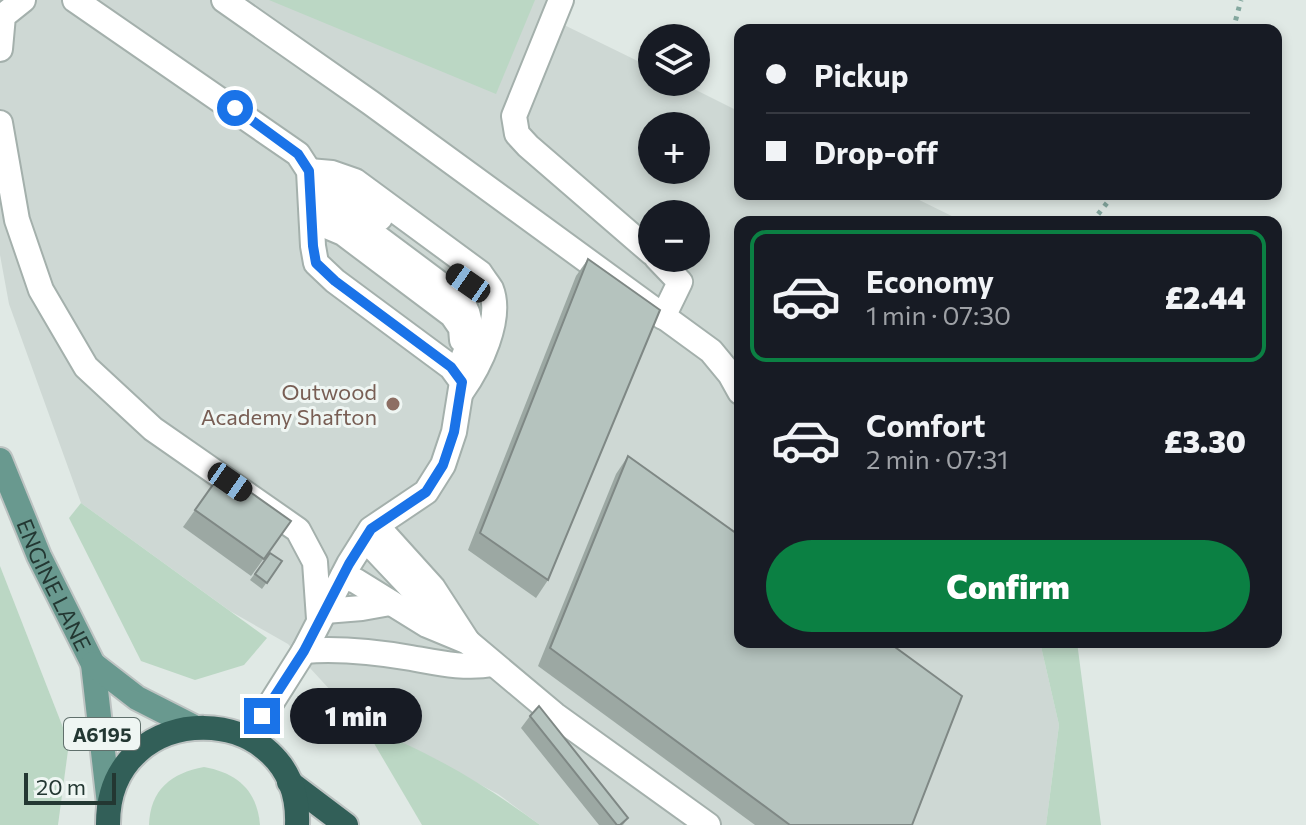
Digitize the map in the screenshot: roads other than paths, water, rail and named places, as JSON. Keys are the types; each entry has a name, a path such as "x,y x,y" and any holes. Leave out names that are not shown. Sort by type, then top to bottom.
{"highway":[{"path":"108,819 117,781 129,760 158,738 192,726 212,726 249,738 273,756 289,782 297,810 297,825"},
{"path":"289,782 346,825"}],"main road":[{"name":"ENGINE LANE","path":"0,460 39,556 93,664 108,819"},
{"name":"ENGINE LANE","path":"93,664 137,698 192,726"}],"street":[{"path":"0,49 3,16 23,0"},
{"path":"75,0 298,154 311,204 316,263 455,375"},
{"path":"224,0 711,351 734,381"},
{"path":"561,0 514,116 517,134 638,241"},
{"path":"0,123 17,220 41,290 86,367 153,429 298,530 315,562 322,616"},
{"path":"311,204 332,173 355,181 480,273 494,301 487,344 455,375"},
{"path":"249,738 304,651 359,550 426,492 443,465 454,432 455,375 471,335 466,306 460,299 335,207 311,204"},
{"path":"663,317 680,282 670,272"},
{"path":"359,550 356,581 427,625 468,642"},
{"path":"359,550 427,618 468,642 555,715 708,825"},
{"path":"359,550 433,588 468,642"},
{"path":"322,616 390,603"},
{"path":"304,651 331,648 460,667 493,664"}],"place":[{"name":"Outwood Academy Shafton","path":"393,404"}]}
